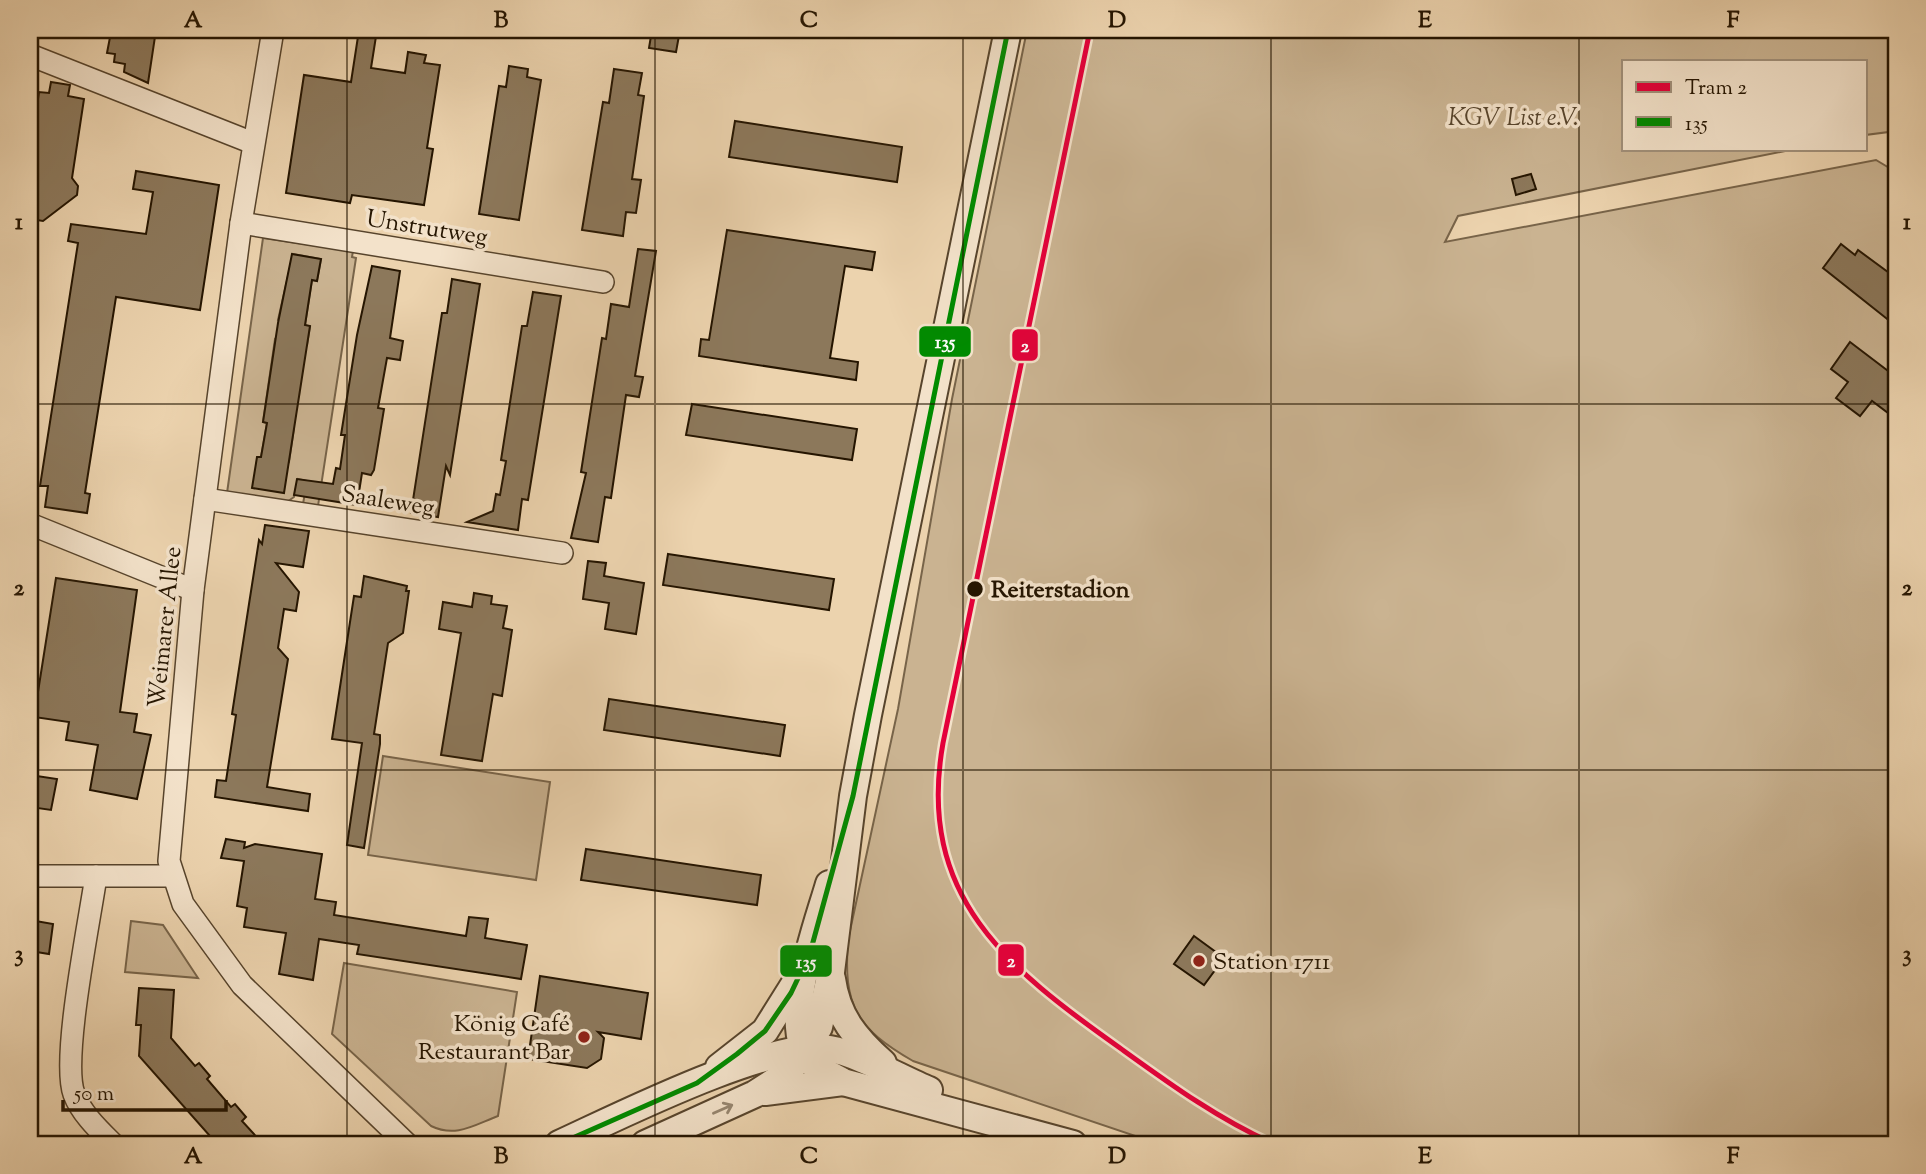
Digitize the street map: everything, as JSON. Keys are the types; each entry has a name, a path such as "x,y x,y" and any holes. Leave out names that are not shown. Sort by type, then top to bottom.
{"street":[{"name":"Weimarer Allee","path":"273,30 253,143 193,590 172,803 169,861 183,904 242,985 313,1050 407,1144"},
{"path":"1008,30 853,796 810,953 798,1014 803,1049 814,1065 844,1082 1073,1144"},
{"path":"30,55 253,143"},
{"name":"Unstrutweg","path":"242,223 603,282"},
{"name":"Saaleweg","path":"205,499 562,553"},
{"path":"30,524 193,590"},
{"path":"645,1144 755,1094 789,1072 819,1027 831,972 853,796"},
{"path":"30,876 173,876"},
{"path":"96,876 70,1061 74,1094 93,1125 113,1144"},
{"path":"697,1083 765,1031 791,993 810,953"},
{"path":"831,972 835,999 846,1025 857,1040 899,1079"},
{"path":"559,1144 697,1083 789,1051 803,1049 841,1052 1001,1124"},
{"path":"755,1094 844,1082"}],"green space":[{"name":"Reiterstadion","path":"1027,30 1896,30 1896,131 1867,135 1867,60 1622,60 1622,150 1790,150 1458,216 1445,242 1876,160 1896,172 1896,1144 1159,1144 913,1061 878,1037 866,1026 851,999 847,963 848,940 898,709 952,399"},
{"path":"263,238 353,251 352,257 356,258 318,506 303,504 307,481 298,479 294,497 287,502 227,493","holes":["293,254 321,259 317,281 312,280 305,325 310,327 307,345 302,344 299,396 294,396 294,428 289,462 257,457 261,457 267,423 263,422 275,339 279,340 282,322 278,320"]},
{"path":"383,756 550,782 536,880 368,855"},
{"path":"131,921 163,925 198,978 125,972"},
{"path":"344,963 517,992 498,1116 457,1130 449,1131 431,1126 332,1034"}],"building":[{"path":"118,30 156,30 148,83 124,72 125,64 114,62 115,54 107,53 111,32 118,33"},
{"path":"359,30 377,30 371,68 405,73 408,52 426,55 424,63 440,65 427,148 433,149 424,205 352,195 350,203 286,193 304,75 351,82"},
{"path":"652,30 680,30 676,52 649,48"},
{"path":"509,66 528,69 527,77 541,80 519,220 479,214 499,86 506,87"},
{"path":"614,69 642,73 638,95 644,96 632,179 641,180 636,213 626,212 623,236 582,230 603,102 609,103"},
{"path":"51,82 70,85 68,96 84,99 72,178 78,186 77,195 43,221 30,219 30,153 39,92 49,93"},
{"path":"735,121 902,147 897,182 729,157"},
{"path":"136,171 219,185 200,310 116,297 85,493 90,494 87,513 45,507 48,486 40,486 78,243 68,241 71,224 146,234 153,192 133,189"},
{"path":"1531,174 1536,189 1516,195 1512,179"},
{"path":"727,230 875,252 872,270 845,266 830,358 858,362 856,380 699,356 701,339 709,340"},
{"path":"1841,244 1855,255 1858,250 1896,278 1896,326 1823,268"},
{"path":"638,249 656,251 635,376 643,377 639,397 626,395 611,498 605,497 598,542 571,538 586,473 581,472 602,338 606,339 611,304 629,307"},
{"path":"292,254 321,259 317,281 312,280 305,325 310,326 284,493 252,488 267,423 263,422"},
{"path":"372,266 400,271 390,338 403,341 400,360 387,358 378,408 384,409 374,470 371,475 362,473 357,505 294,495 297,479 333,484 336,468 340,469 345,435 341,435 357,335"},
{"path":"452,279 480,284 450,475 446,466 438,517 411,513 442,313 447,313"},
{"path":"533,292 561,296 528,500 522,499 518,530 467,522 493,511 496,494 500,495 506,461 501,460 522,326 527,326"},
{"path":"1850,342 1896,377 1896,419 1872,401 1860,416 1836,398 1848,382 1831,369"},
{"path":"692,404 857,429 852,460 686,435"},
{"path":"265,525 309,531 303,567 276,563 299,592 296,611 284,609 278,648 288,659 267,787 310,794 308,811 215,797 217,780 226,781 236,715 232,714 259,540 262,544"},
{"path":"668,554 834,579 829,610 663,585"},
{"path":"588,561 606,563 604,576 644,583 636,634 605,629 609,603 583,599"},
{"path":"364,576 407,586 406,591 409,591 403,633 388,643 374,734 380,735 380,744 364,848 347,845 362,743 332,739 354,596 361,597"},
{"path":"56,578 137,590 120,712 137,714 134,732 151,735 137,799 90,790 98,745 66,740 69,722 34,717"},
{"path":"474,593 492,596 491,604 507,606 503,628 512,630 502,696 493,694 482,761 441,755 461,633 439,629 443,602 472,607"},
{"path":"609,699 785,725 780,756 604,730"},
{"path":"30,775 57,779 51,810 30,807"},
{"path":"226,839 245,842 244,848 255,844 322,854 315,899 336,902 334,915 466,936 469,917 488,919 485,938 527,945 521,979 357,954 359,945 319,939 313,980 279,974 286,933 244,927 247,908 237,906 244,861 221,858"},
{"path":"586,849 761,875 757,905 581,880"},
{"path":"30,920 53,924 49,954 30,951"},
{"name":"Station 1711","path":"1194,936 1224,958 1204,985 1174,964"},
{"path":"540,976 648,993 641,1039 598,1032 604,1038 601,1059 587,1068 528,1059"},
{"path":"139,988 174,990 171,1038 195,1066 199,1063 210,1076 207,1079 231,1107 235,1104 246,1117 242,1121 263,1144 217,1144 139,1056 141,1025 136,1025"}],"tram line":[{"name":"2","path":"1090,30 943,743 938,797 943,844 957,886 979,923 1007,957 1041,988 1176,1088 1233,1124 1274,1144"}],"transit line":[{"name":"135","path":"559,1144 697,1083 737,1054 765,1031 791,993 810,953 853,796 1008,30"}],"place":[{"name":"Reiterstadion","path":"975,589"},
{"name":"Station 1711","path":"1199,961"},
{"name":"König Café Restaurant Bar","path":"584,1037"}],"park label":[{"name":"KGV List e.V.","path":"1513,117"}]}
